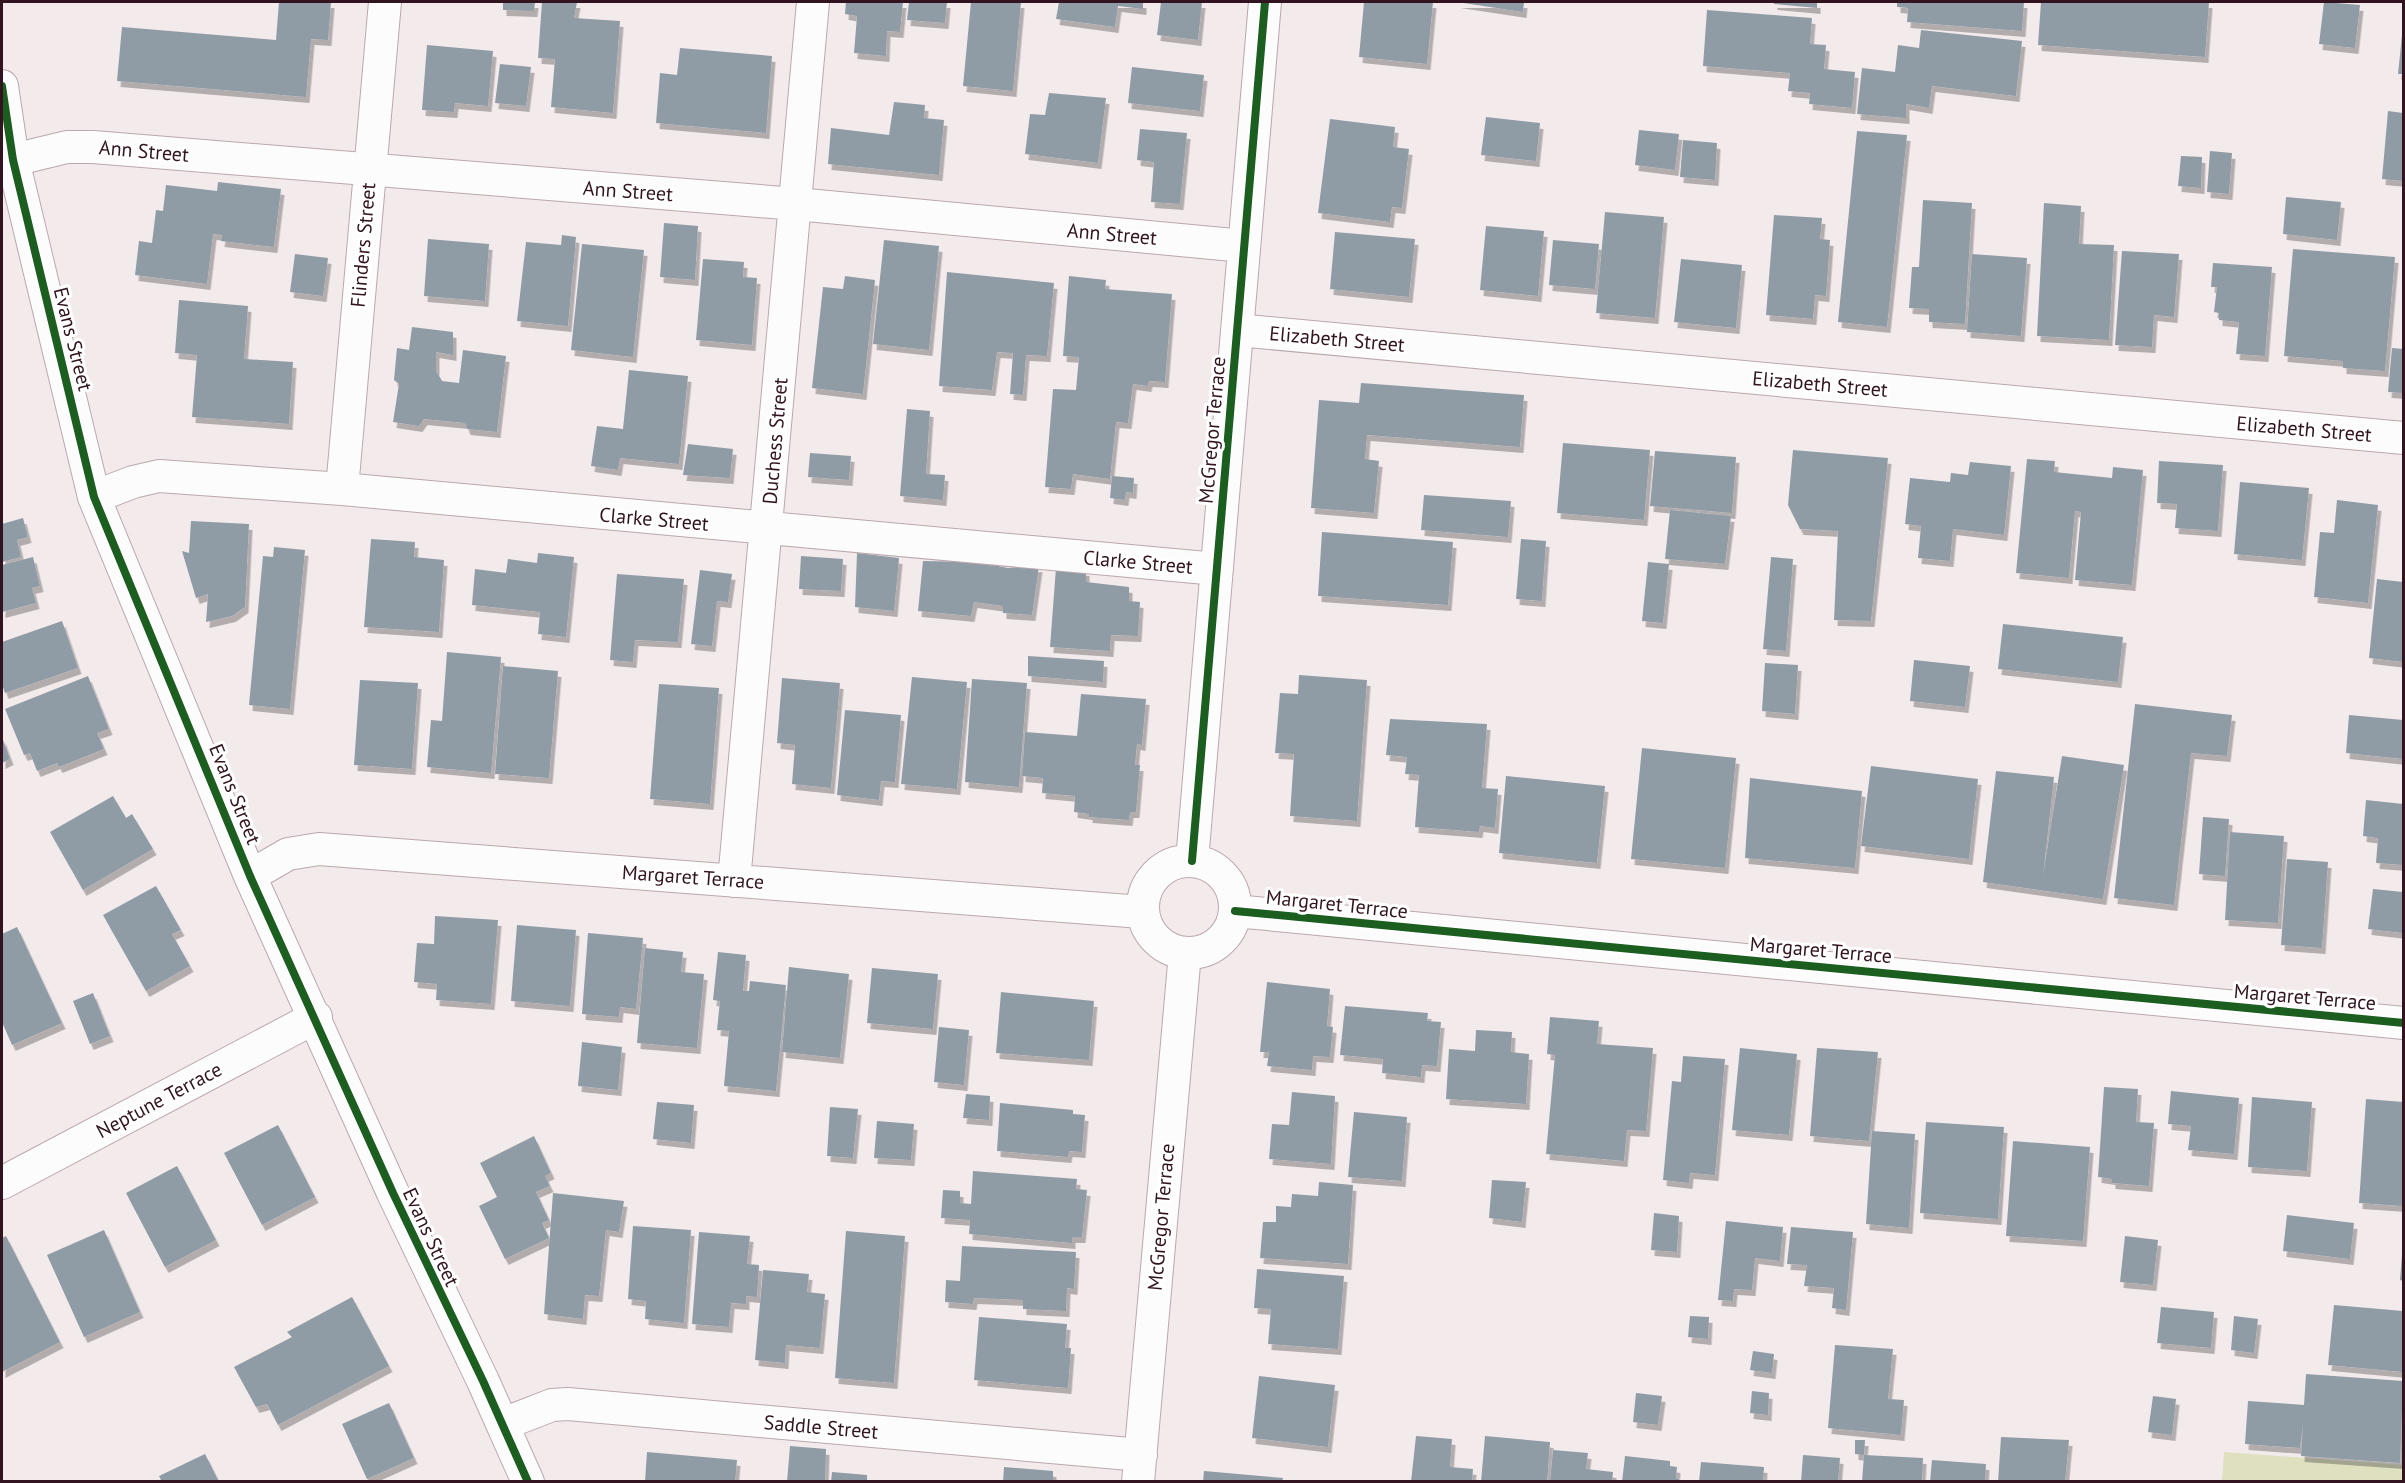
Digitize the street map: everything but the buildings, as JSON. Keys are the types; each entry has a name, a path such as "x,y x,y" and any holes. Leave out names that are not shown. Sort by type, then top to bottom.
{"street":[{"name":"Flinders Street","path":"342,489 385,2"},
{"name":"Duchess Street","path":"734,880 813,2"},
{"name":"McGregor Terrace","path":"1192,861 1265,2"},
{"name":"Evans Street","path":"2,87 13,160 94,497 250,876 316,1017 393,1193 503,1424 528,1482"},
{"name":"Ann Street","path":"13,160 67,147 93,147 796,204 1244,246"},
{"name":"Elizabeth Street","path":"1238,330 2403,438"},
{"name":"Clarke Street","path":"94,497 133,482 159,476 342,489 767,530 1217,569"},
{"name":"Margaret Terrace","path":"250,876 288,854 319,849 1142,912"},
{"path":"1192,861 1219,871 1229,883 1234,896 1235,911 1232,924 1214,947 1200,952 1185,953 1170,949 1156,940 1147,927 1142,912 1143,896 1151,880 1162,869 1176,862 1192,861"},
{"name":"Margaret Terrace","path":"1235,911 2403,1023"},
{"name":"McGregor Terrace","path":"1140,1468 1185,953"},
{"name":"Neptune Terrace","path":"2,1183 316,1017"},
{"name":"Saddle Street","path":"503,1424 552,1405 568,1404 1140,1468"}],"green space":[{"path":"2224,1452 2403,1465 2403,1481 2222,1481"}],"cycle path":[{"path":"1192,861 1265,2"},
{"path":"2,86 13,160 94,497 250,876 393,1193 483,1381 528,1482"},
{"path":"1235,911 2404,1023"}]}
